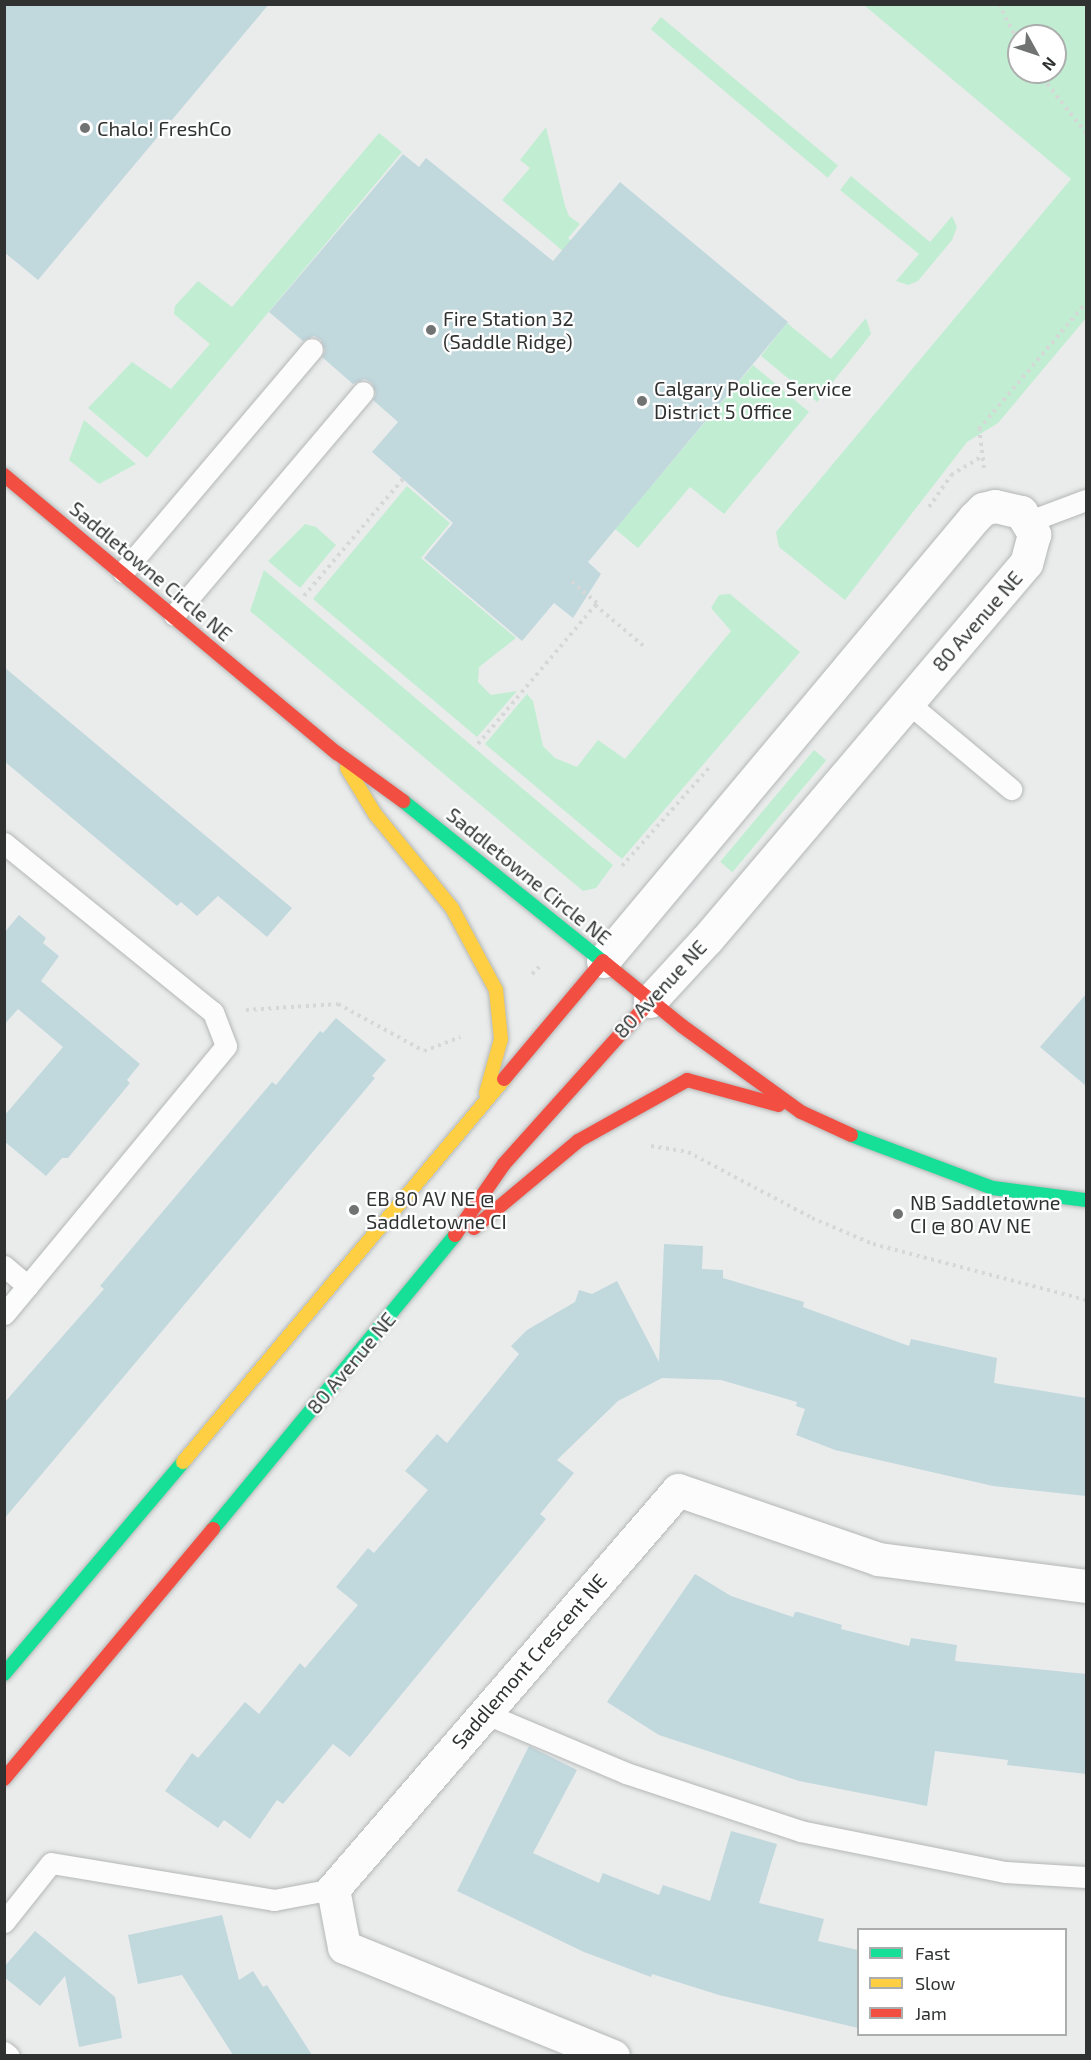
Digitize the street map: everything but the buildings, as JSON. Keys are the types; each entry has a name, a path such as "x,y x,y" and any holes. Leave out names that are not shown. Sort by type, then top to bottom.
{"main road":[{"name":"Saddletowne Circle NE","path":"4,475 123,572 337,753 446,833 650,1001 801,1112 889,1152 993,1188 1062,1199 1086,1200"},
{"path":"337,753 375,814 452,908 496,990 501,1039 497,1064 478,1111"},
{"path":"4,1674 603,961"},
{"name":"80 Avenue NE","path":"4,1779 434,1264 504,1164 650,1001"},
{"path":"434,1264 578,1141 687,1080 801,1112"},
{"path":"1062,1199 1086,1218"}],"street":[{"path":"603,961 982,509 995,507 1021,512 1030,521"},
{"name":"80 Avenue NE","path":"650,1001 706,940 1026,564 1034,534 1030,521"},
{"name":"Saddlemont Crescent NE","path":"333,1889 678,1490 878,1559 1086,1586"},
{"path":"333,1889 344,1947 613,2055"}],"lane":[{"path":"123,572 312,349"},
{"path":"174,615 363,392"},
{"path":"1030,521 1086,500"},
{"path":"907,702 1011,789"},
{"path":"4,843 213,1012 226,1046 4,1314"},
{"path":"4,1266 28,1286"},
{"path":"484,1713 626,1773 800,1831 1005,1872 1086,1877"},
{"path":"4,1922 51,1863 274,1900 333,1889"},
{"path":"4,2052 9,2055"}],"path":[{"path":"999,4 1009,24"},
{"path":"1047,84 1086,133"},
{"path":"995,507 981,457 979,429 1086,303"},
{"path":"304,596 403,479"},
{"path":"572,582 597,603 595,605 646,648"},
{"path":"478,744 595,605"},
{"path":"213,1012 338,1004 424,1051 470,1033"},
{"path":"641,1146 669,1146 688,1152 812,1218 873,1244 1086,1300"}],"green space":[{"path":"864,5 1086,5 1086,318 998,423 967,442 845,600 779,547 776,532 1071,179"},
{"path":"661,17 838,165 828,178 651,29"},
{"path":"546,127 565,206 569,216 580,224 568,238 643,299 619,298 502,200 530,168 520,160"},
{"path":"379,133 402,152 147,458 88,408 132,362 171,389 210,344 174,314 175,306 198,281 232,307"},
{"path":"851,176 930,242 952,216 957,227 952,240 918,281 908,285 896,281 919,254 840,190"},
{"path":"866,318 871,334 817,402 761,356 787,323 831,359"},
{"path":"753,365 809,412 724,514 690,487 638,548 615,529"},
{"path":"84,420 136,464 99,484 69,460"},
{"path":"407,486 450,523 421,558 516,638 479,667 478,682 491,695 517,691 477,737 313,599"},
{"path":"305,524 316,527 336,545 300,588 268,561"},
{"path":"264,570 613,865 596,888 583,891 250,611"},
{"path":"730,594 800,652 622,859 485,744 527,694 533,701 543,746 555,758 577,767 598,740 625,759 731,631 711,608 719,595"},
{"path":"814,750 826,760 732,872 720,862"}],"traffic: fast":[{"path":"403,801 606,964"},
{"path":"851,1135 993,1188 1086,1200"},
{"path":"213,1529 455,1235"},
{"path":"4,1674 183,1462"}],"traffic: slow":[{"path":"347,768 375,814 452,908 496,990 501,1039 486,1093"},
{"path":"183,1462 504,1079"}],"traffic: jam":[{"path":"4,475 337,753 403,801"},
{"path":"504,1079 603,961"},
{"path":"606,964 682,1026 801,1112 851,1135"},
{"path":"455,1235 504,1164 650,1001"},
{"path":"474,1228 578,1141 687,1080 779,1105"},
{"path":"4,1779 213,1529"}],"place":[{"name":"Chalo! FreshCo","path":"85,128"},
{"name":"Fire Station 32 (Saddle Ridge)","path":"431,330"},
{"name":"Calgary Police Service District 5 Office","path":"642,401"},
{"name":"EB 80 AV NE @ Saddletowne CI","path":"354,1210"},
{"name":"NB Saddletowne CI @ 80 AV NE","path":"898,1214"}]}
